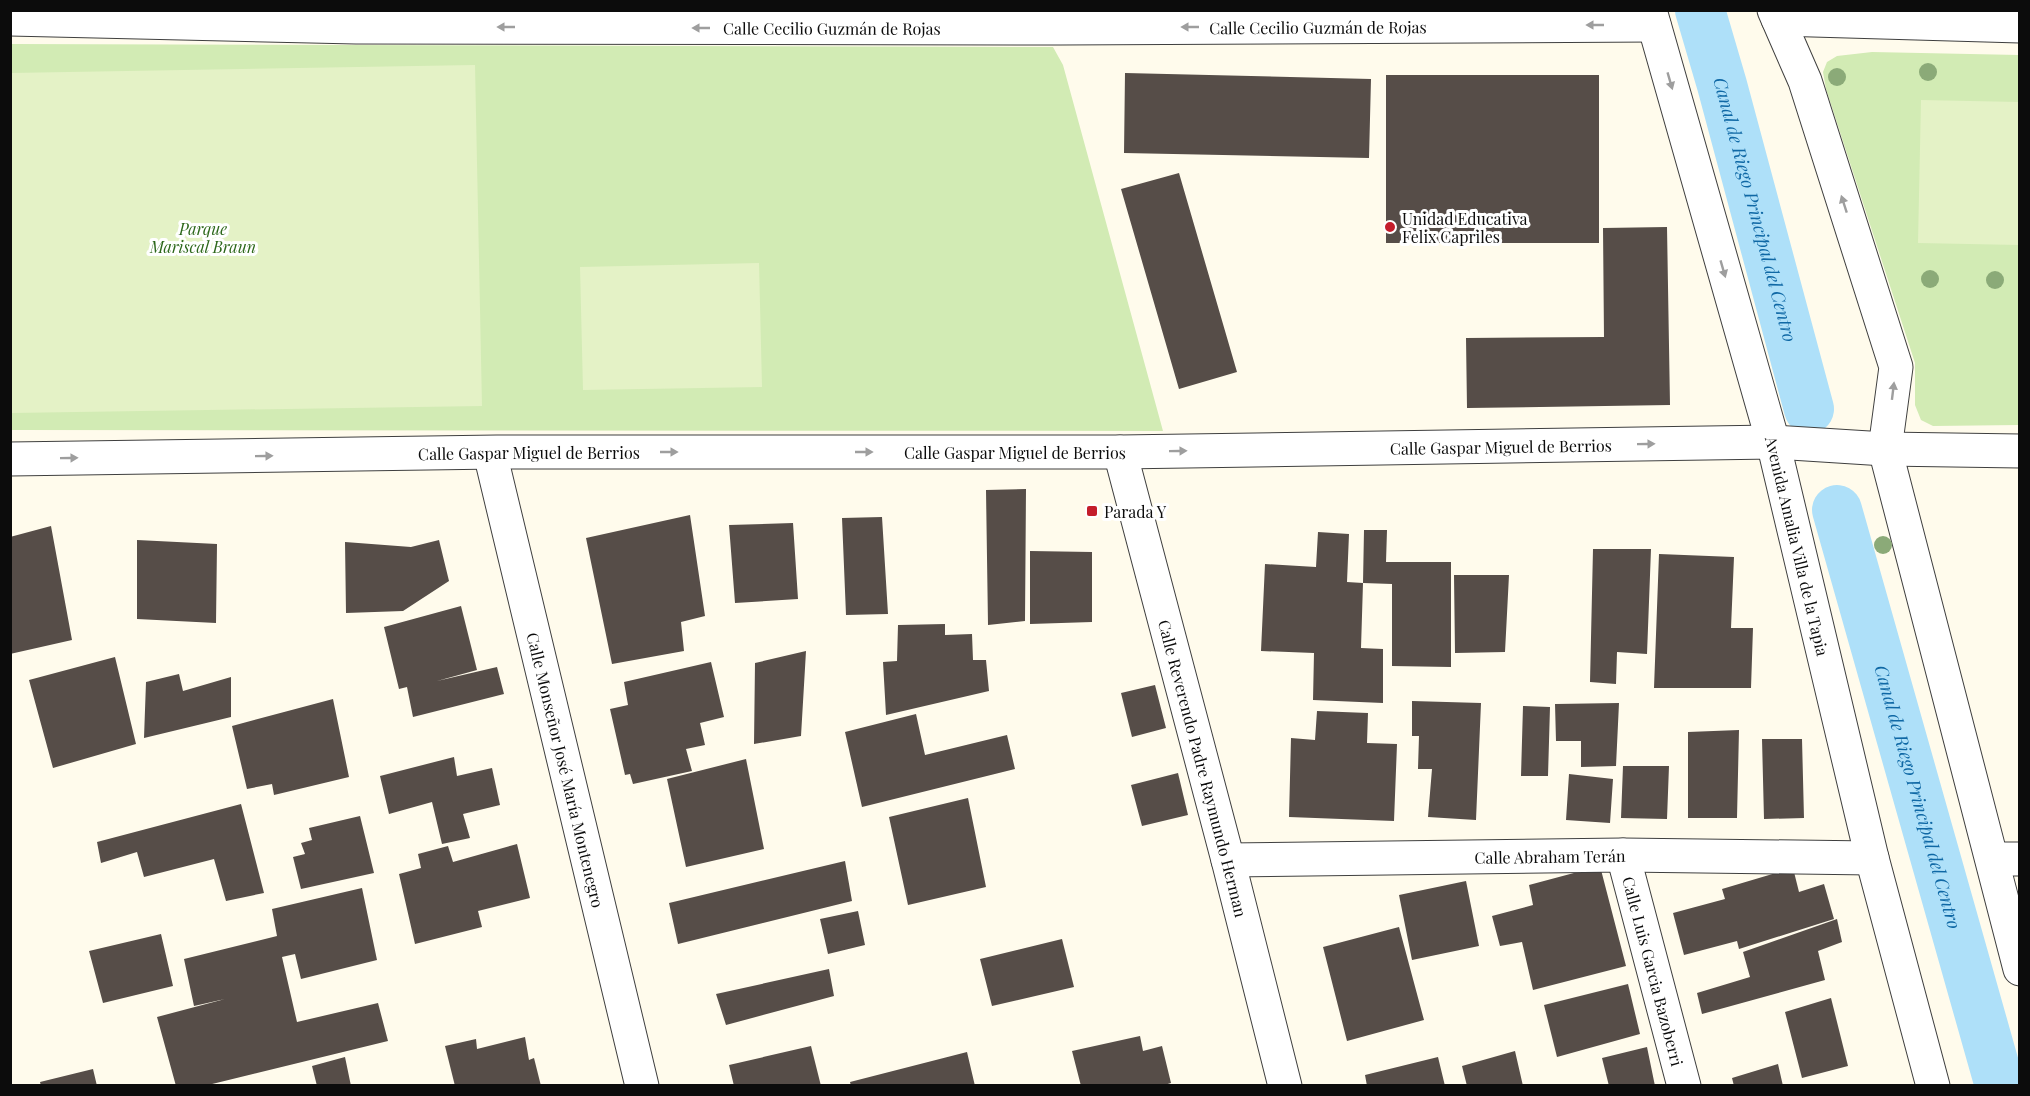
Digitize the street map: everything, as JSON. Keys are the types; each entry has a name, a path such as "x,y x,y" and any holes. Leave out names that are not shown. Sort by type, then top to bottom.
{"street":[{"path":"2019,26 1776,15 1805,81 1896,367 1885,449 2006,859 2019,969"},
{"name":"Calle Cecilio Guzmán de Rojas","path":"10,19 1652,18"},
{"name":"Avenida Amalia Villa de la Tapia","path":"1652,18 1773,442 1872,858 1933,1086"},
{"name":"Calle Gaspar Miguel de Berrios","path":"10,459 490,453 1120,452 1773,442 1885,449 2019,451"},
{"name":"Calle Reverendo Padre Raymundo Herman","path":"1120,452 1285,1086"},
{"name":"Calle Monseñor José María Montenegro","path":"490,453 642,1086"},
{"name":"Calle Abraham Terán","path":"1228,860 1623,855 1872,858"},
{"name":"Calle Luis Garcia Bazoberri","path":"1623,855 1684,1086"}],"green space":[{"name":"Parque Mariscal Braun","path":"11,44 1053,47 1063,65 1163,431 11,430"},
{"path":"1872,52 2019,55 2019,425 1933,426 1921,420 1915,405 1915,363 1826,89 1823,72 1827,62 1837,56"},
{"path":"475,65 482,406 11,413 11,73"},
{"path":"1921,100 2019,102 2019,245 1918,243"},
{"path":"759,263 762,387 583,390 580,267"}],"building":[{"path":"1125,73 1371,79 1369,158 1124,153"},
{"path":"1386,75 1599,75 1599,243 1386,243"},
{"path":"1179,173 1237,372 1179,389 1121,189"},
{"path":"1667,227 1670,405 1467,408 1466,338 1604,337 1603,228"},
{"path":"1026,489 1025,621 988,625 986,490"},
{"path":"690,515 705,616 681,622 684,651 612,664 586,538"},
{"path":"882,517 888,614 846,615 842,518"},
{"path":"793,523 798,599 735,603 729,525"},
{"path":"51,526 72,640 10,654 10,537"},
{"path":"1364,530 1387,530 1386,562 1451,562 1451,667 1392,666 1392,584 1363,583"},
{"path":"1318,532 1349,534 1347,582 1363,583 1361,648 1383,649 1383,703 1313,700 1314,653 1261,651 1265,564 1316,567"},
{"path":"137,540 217,544 216,623 137,619"},
{"path":"439,540 449,581 403,611 346,613 345,542 411,547"},
{"path":"1593,549 1651,549 1647,654 1617,652 1616,684 1590,682"},
{"path":"1030,551 1092,552 1092,622 1030,624"},
{"path":"1659,554 1734,557 1731,628 1753,628 1751,688 1654,688"},
{"path":"1454,575 1509,575 1505,652 1455,653"},
{"path":"461,606 477,670 437,681 497,667 504,694 413,717 407,687 399,689 384,627"},
{"path":"945,624 945,635 972,634 973,660 986,660 989,691 886,715 883,662 897,661 898,625"},
{"path":"806,651 801,736 754,744 755,663"},
{"path":"115,657 136,744 53,768 29,680"},
{"path":"711,662 724,717 700,723 705,745 686,749 692,771 633,784 630,774 625,775 610,709 628,705 624,682"},
{"path":"179,674 183,691 231,677 231,717 144,738 146,682"},
{"path":"1155,685 1166,728 1132,737 1121,693"},
{"path":"333,699 349,777 274,795 272,784 247,789 232,726"},
{"path":"1412,701 1481,703 1476,820 1428,817 1432,769 1418,769 1419,736 1412,736"},
{"path":"1619,703 1616,766 1581,767 1581,741 1556,741 1555,704"},
{"path":"1523,706 1550,707 1548,776 1521,776"},
{"path":"1317,711 1368,713 1367,743 1397,744 1394,821 1289,817 1291,738 1315,740"},
{"path":"916,714 925,755 1007,735 1015,769 862,807 845,732"},
{"path":"1739,730 1737,818 1688,818 1688,732"},
{"path":"1762,739 1802,739 1804,818 1764,819"},
{"path":"454,757 457,776 492,768 500,805 463,814 470,838 442,844 432,802 389,814 380,776"},
{"path":"746,759 764,849 686,867 667,779"},
{"path":"1623,766 1669,766 1667,819 1621,818"},
{"path":"1178,773 1188,815 1142,826 1131,785"},
{"path":"1569,774 1613,779 1610,823 1566,820"},
{"path":"968,798 986,887 908,905 889,817"},
{"path":"241,804 264,893 226,901 214,859 144,877 137,852 101,863 97,842"},
{"path":"360,816 374,873 301,889 293,857 305,854 301,843 312,840 309,828"},
{"path":"517,844 530,898 478,911 482,927 415,944 399,874 421,868 418,854 448,846 453,862"},
{"path":"845,861 852,901 678,944 669,903"},
{"path":"1600,866 1626,966 1533,990 1522,942 1500,946 1492,916 1533,905 1529,885"},
{"path":"1793,868 1799,892 1824,884 1834,919 1739,949 1737,941 1684,955 1673,913 1725,899 1722,889"},
{"path":"1466,881 1479,946 1412,960 1399,895"},
{"path":"362,888 377,960 301,979 295,954 282,957 297,1022 378,1003 388,1041 204,1086 176,1086 157,1017 225,999 194,1006 184,959 277,936 272,909"},
{"path":"858,911 865,945 828,954 820,919"},
{"path":"1837,919 1842,942 1818,951 1825,980 1702,1014 1697,993 1750,977 1743,952"},
{"path":"1399,927 1424,1020 1347,1041 1323,947"},
{"path":"161,934 173,986 103,1003 89,951"},
{"path":"1062,939 1074,987 992,1006 980,959"},
{"path":"829,969 834,996 726,1025 716,994"},
{"path":"1628,984 1640,1034 1557,1057 1544,1005"},
{"path":"1831,998 1848,1066 1802,1078 1785,1012"},
{"path":"1140,1036 1143,1051 1162,1046 1171,1083 1161,1086 1081,1086 1072,1051"},
{"path":"525,1037 529,1060 534,1058 541,1086 455,1086 445,1046 476,1039 477,1049"},
{"path":"811,1046 821,1086 734,1086 729,1065"},
{"path":"1647,1047 1655,1086 1609,1086 1602,1058"},
{"path":"1515,1051 1523,1086 1467,1086 1462,1066"},
{"path":"967,1052 975,1086 851,1086 850,1082"},
{"path":"345,1057 351,1086 317,1086 312,1066"},
{"path":"1438,1057 1445,1086 1367,1086 1365,1075"},
{"path":"1778,1064 1783,1086 1734,1086 1732,1078"},
{"path":"93,1069 97,1086 41,1086 40,1082"}],"waterway":[{"name":"Canal de Riego Principal del Centro","path":"1700,10 1809,409"},
{"name":"Canal de Riego Principal del Centro","path":"1837,510 2000,1086"}],"place":[{"name":"Unidad Educativa Felix Capriles","path":"1390,227"},
{"name":"Parada Y","path":"1092,511"}]}
